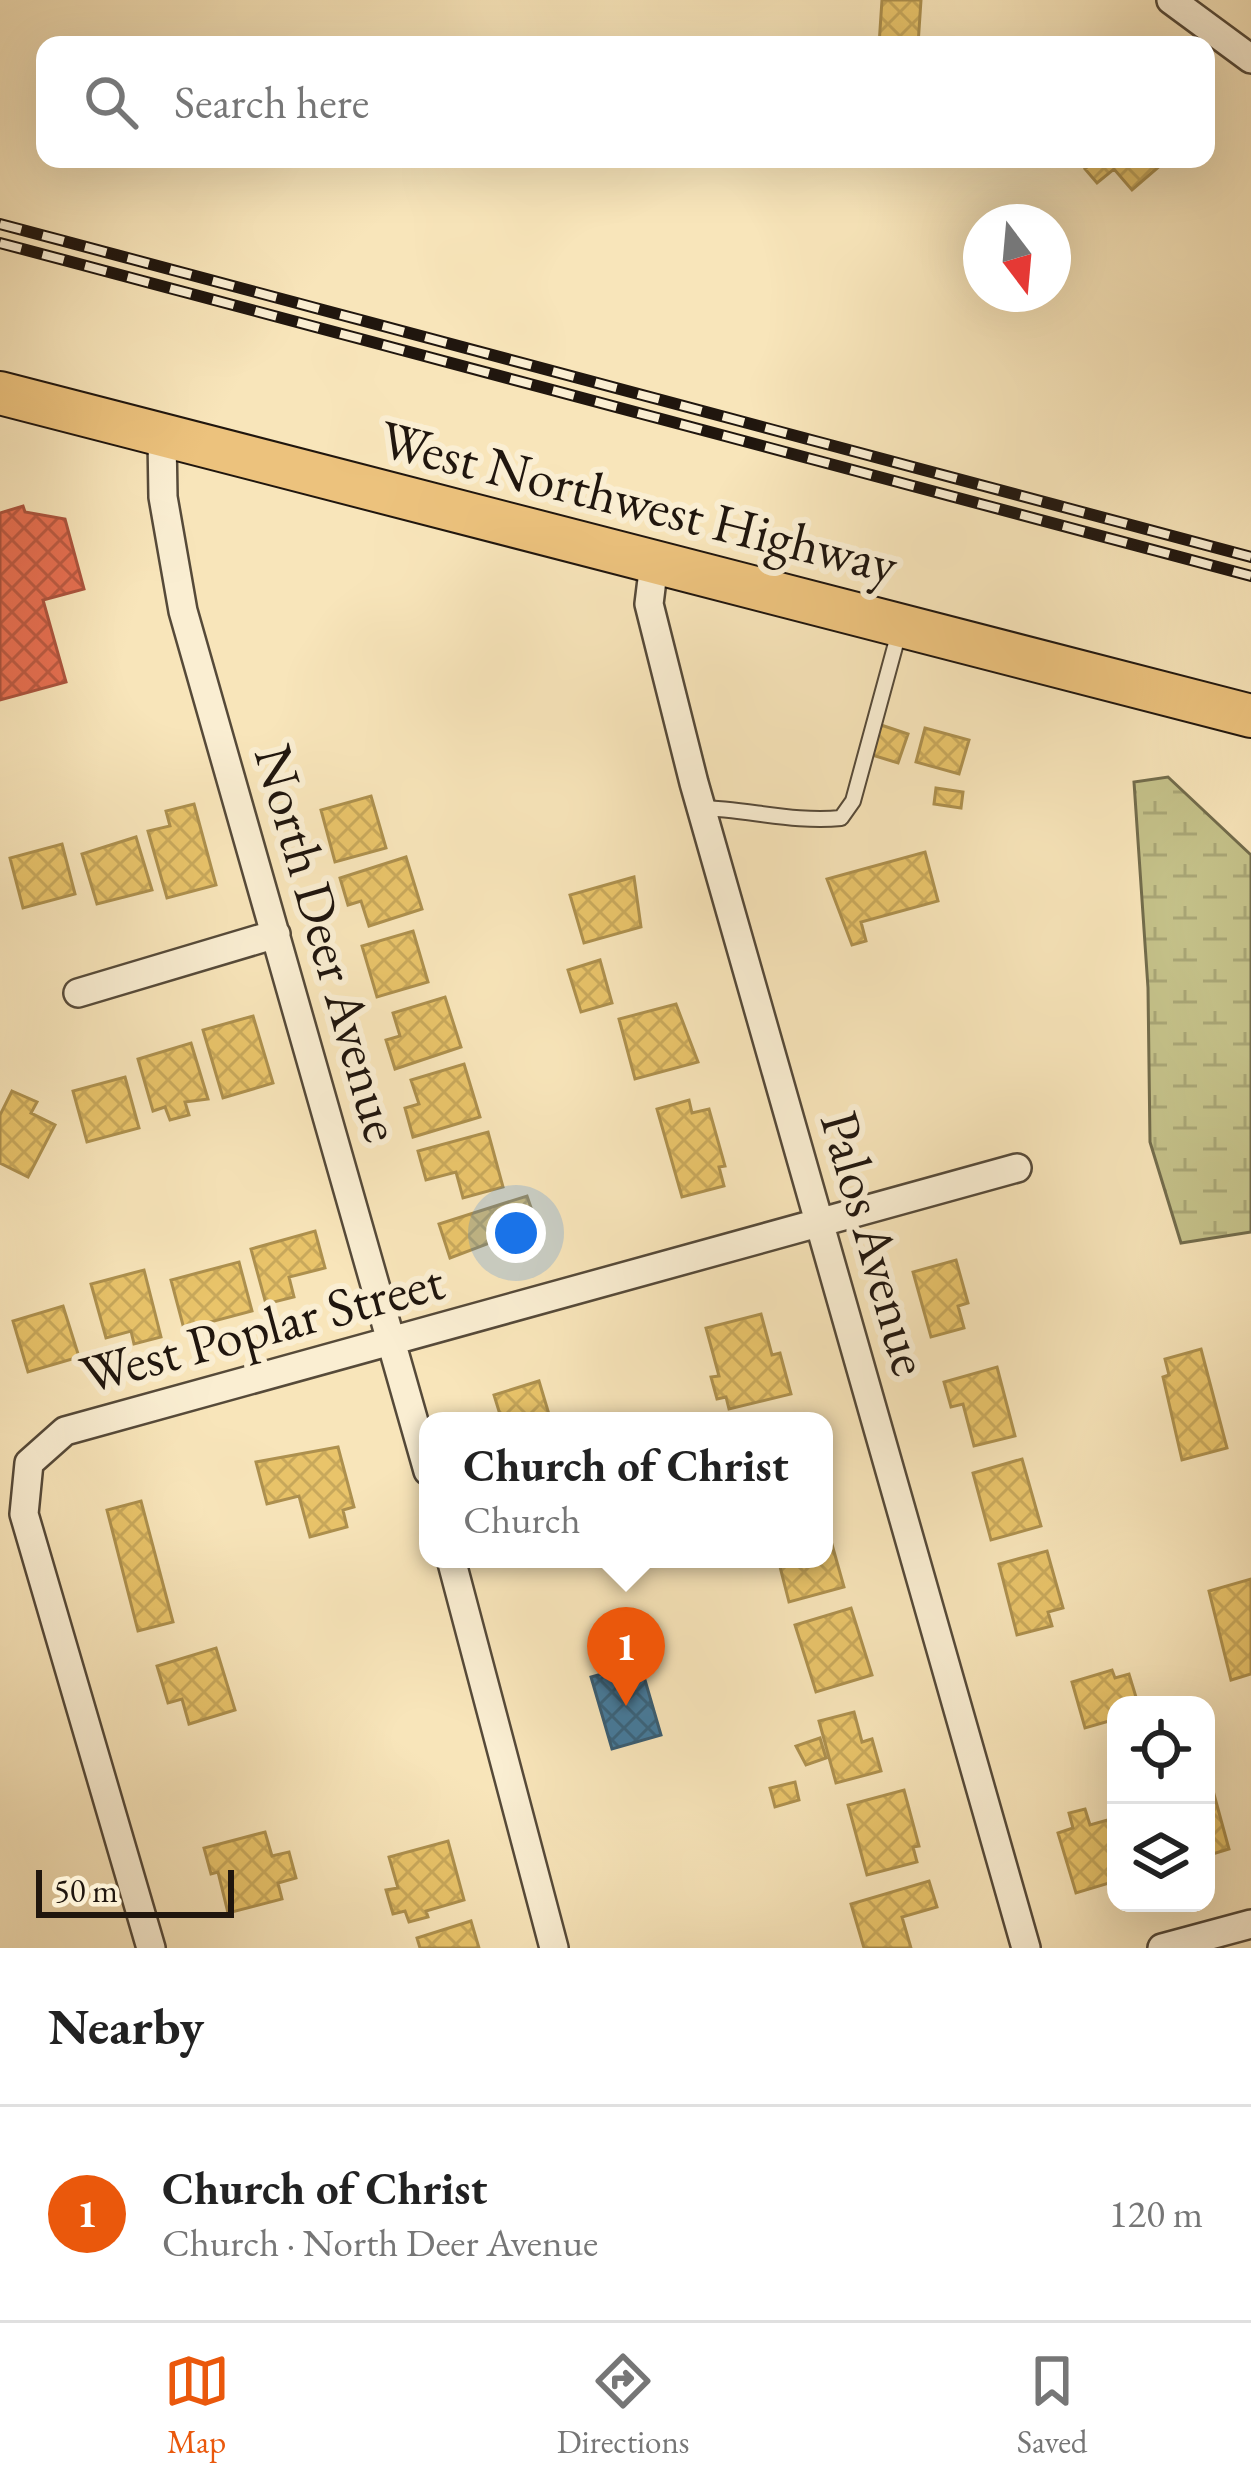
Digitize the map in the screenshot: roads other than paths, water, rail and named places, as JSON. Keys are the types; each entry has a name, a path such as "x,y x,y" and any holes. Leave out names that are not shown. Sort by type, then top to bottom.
{"main road":[{"name":"West Northwest Highway","path":"0,393 1251,716"}],"street":[{"path":"1171,0 1251,59"},
{"name":"North Deer Avenue","path":"162,438 163,496 183,611 419,1437"},
{"name":"Palos Avenue","path":"654,563 650,604 701,808 1026,1948"},
{"path":"78,993 276,934"},
{"name":"West Poplar Street","path":"151,1948 24,1514 29,1463 65,1431 1017,1168"},
{"path":"454,1568 554,1948"},
{"path":"1162,1948 1251,1924"}],"lane":[{"path":"701,808 763,810 814,821 841,818 853,801 900,627"}],"railway":[{"path":"0,224 1251,557"},
{"path":"0,243 1251,576"}],"place":[{"name":"Church of Christ","path":"626,1706"}]}
